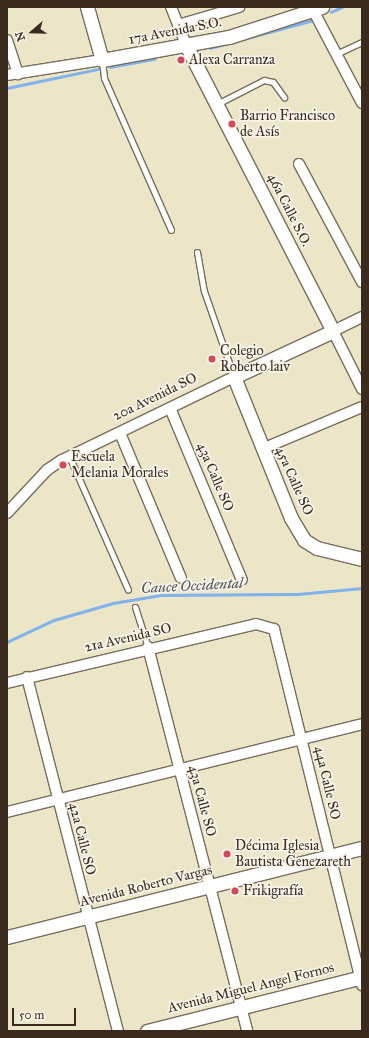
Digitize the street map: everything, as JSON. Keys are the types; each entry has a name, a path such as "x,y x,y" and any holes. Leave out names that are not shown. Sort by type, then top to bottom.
{"street":[{"path":"7,76 102,60 87,7"},
{"path":"171,7 187,47"},
{"path":"178,25 239,7"},
{"path":"317,9 336,54 362,103"},
{"name":"17a Avenida S.O.","path":"102,60 187,47 317,9"},
{"path":"7,40 18,74"},
{"name":"46a Calle S.O.","path":"187,47 362,389"},
{"path":"298,164 362,282"},
{"path":"333,331 362,317"},
{"name":"20a Avenida SO","path":"7,513 47,470 69,456 333,331"},
{"name":"45a Calle SO","path":"234,377 262,449 304,540 317,548 362,559"},
{"path":"262,449 362,407"},
{"name":"43a Calle SO","path":"170,408 242,580"},
{"path":"120,433 181,578"},
{"name":"21a Avenida SO","path":"7,683 148,647 256,624"},
{"name":"44a Calle SO","path":"256,624 274,629 361,980"},
{"name":"43a Calle SO","path":"148,647 247,1031"},
{"name":"42a Calle SO","path":"27,677 118,1031"},
{"path":"7,812 362,724"},
{"name":"Avenida Roberto Vargas","path":"7,938 362,848"},
{"name":"Avenida Miguel Angel Fornos","path":"147,1031 241,1007 361,980"}],"lane":[{"path":"336,54 362,42"},
{"path":"102,60 104,78 171,230"},
{"path":"216,104 264,80 273,82 284,97"},
{"path":"197,252 204,291 234,377"},
{"path":"69,456 128,590"},
{"path":"135,607 148,647"}],"waterway":[{"path":"331,12 342,7"},
{"path":"210,48 310,21"},
{"path":"110,67 154,59"},
{"path":"7,88 98,69"},
{"name":"Cauce Occidental","path":"7,642 54,620 113,603 162,595 298,594 362,588"}],"place":[{"name":"Alexa Carranza","path":"181,60"},
{"name":"Barrio Francisco de Asís","path":"232,124"},
{"name":"Colegio Roberto laiv","path":"212,359"},
{"name":"Escuela Melania Morales","path":"63,465"},
{"name":"Décima Iglesia Bautista Genezareth","path":"227,854"},
{"name":"Frikigrafía","path":"235,891"}]}
